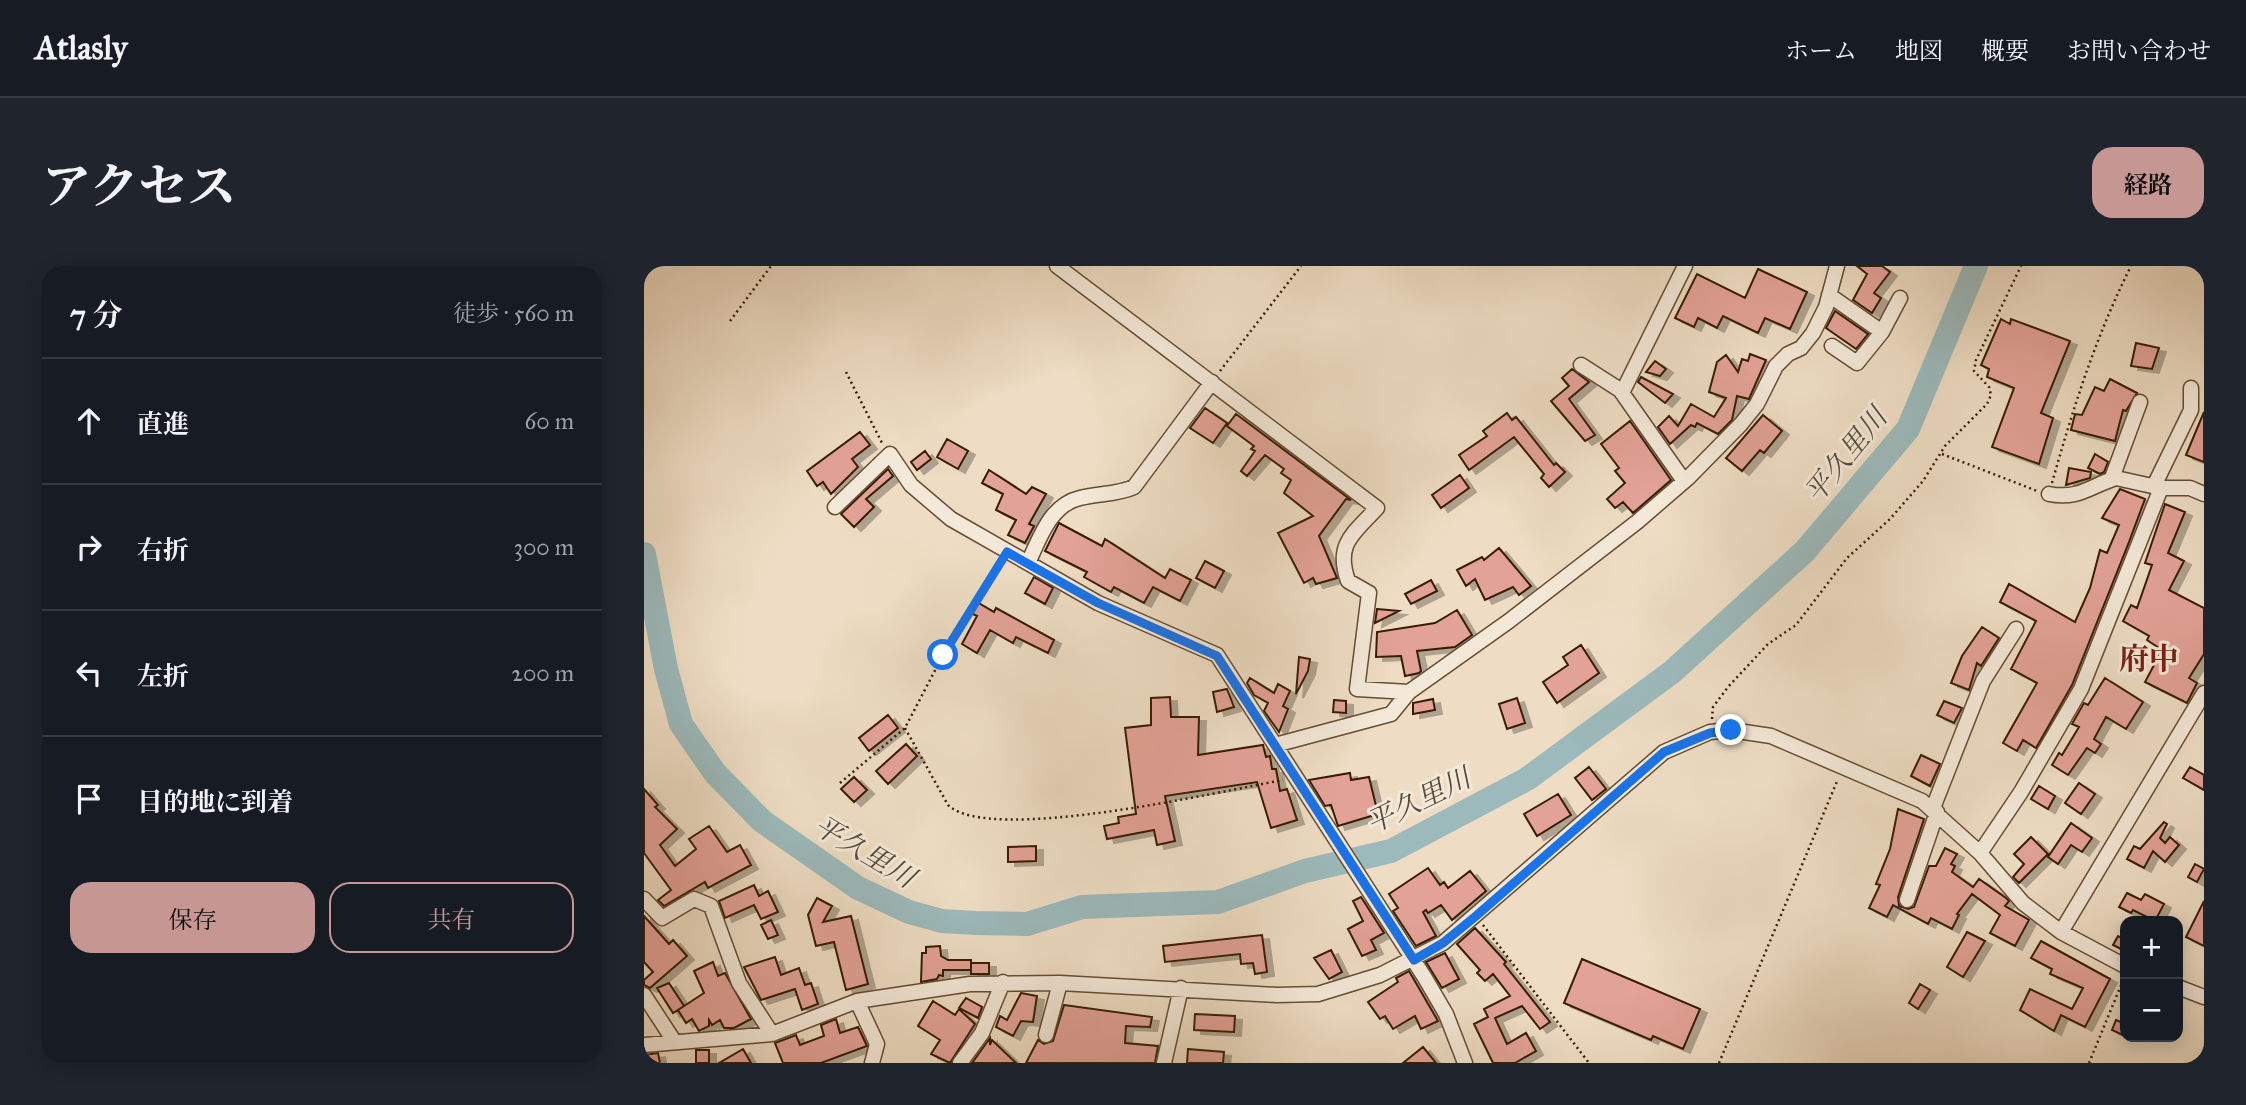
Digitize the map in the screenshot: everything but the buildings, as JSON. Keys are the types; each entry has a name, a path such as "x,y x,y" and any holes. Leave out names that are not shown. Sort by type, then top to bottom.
{"street":[{"path":"1057,266 1377,508 1346,541 1342,555 1348,581 1369,593 1357,688 1409,692"},
{"path":"1622,393 1685,266"},
{"path":"1275,746 1391,714 1409,692 1508,621 1637,522 1684,481 1758,404 1776,366 1807,341 1829,295 1837,266"},
{"path":"1829,295 1882,332"},
{"path":"1832,346 1857,363 1882,332 1900,299"},
{"path":"1581,365 1622,393 1684,481"},
{"path":"1028,563 1050,517 1063,505 1080,498 1123,492 1134,486 1212,382"},
{"path":"1980,853 2021,792 2081,689 2158,487 2191,410 2191,388"},
{"path":"2049,494 2075,494 2105,485 2112,478 2140,402"},
{"path":"835,507 890,454 911,485 951,519 1098,603 1217,656 1414,960 1446,1014 1465,1063"},
{"path":"2112,478 2158,487 2190,488 2204,494"},
{"path":"1907,900 1935,810 1983,681 2016,629"},
{"path":"2061,932 2204,693"},
{"path":"644,1045 772,1034 857,1001 915,990 1003,982 1308,995 1342,989 1414,960 1443,943 1664,752 1710,733 1731,730 1771,736 1844,765 1935,810 1980,853 2023,903 2061,932 2120,963"},
{"path":"644,899 662,918 694,899 710,906 739,983 772,1034"},
{"path":"960,1063 982,1033 1003,982"},
{"path":"1046,1035 1060,983"},
{"path":"1164,1063 1181,988"},
{"path":"2183,989 2204,997"},
{"path":"644,995 674,1041"},
{"path":"857,1001 877,1044 872,1063"}],"path":[{"path":"730,321 771,266"},
{"path":"1212,382 1301,266"},
{"path":"1710,733 1713,707 1727,687 1769,644 1796,625 1847,558 1890,519 1942,454 1953,436 1987,404 1991,395 1989,387 1974,371 1976,360 2021,266"},
{"path":"1942,454 2049,494 2080,386 2112,303 2131,266"},
{"path":"846,372 890,454"},
{"path":"840,783 905,728 943,655 1007,552"},
{"path":"905,728 948,805 958,814 984,820 1041,819 1296,777"},
{"path":"1719,1063 1844,765"},
{"path":"1476,916 1589,1063"},
{"path":"2089,1063 2123,979"}],"waterway":[{"name":"平久里川","path":"644,554 666,669 681,724 715,773 762,821 858,888 909,912 942,921 976,923 1027,924 1082,907 1218,902 1305,871 1391,851 1527,779 1672,672 1805,551 1908,429 1976,266"}],"district":[{"name":"府中","path":"2149,659"}],"route":[{"path":"943,655 1007,552 1098,603 1149,623 1217,656 1414,960 1443,943 1476,916 1664,752 1710,733 1731,730"}]}
